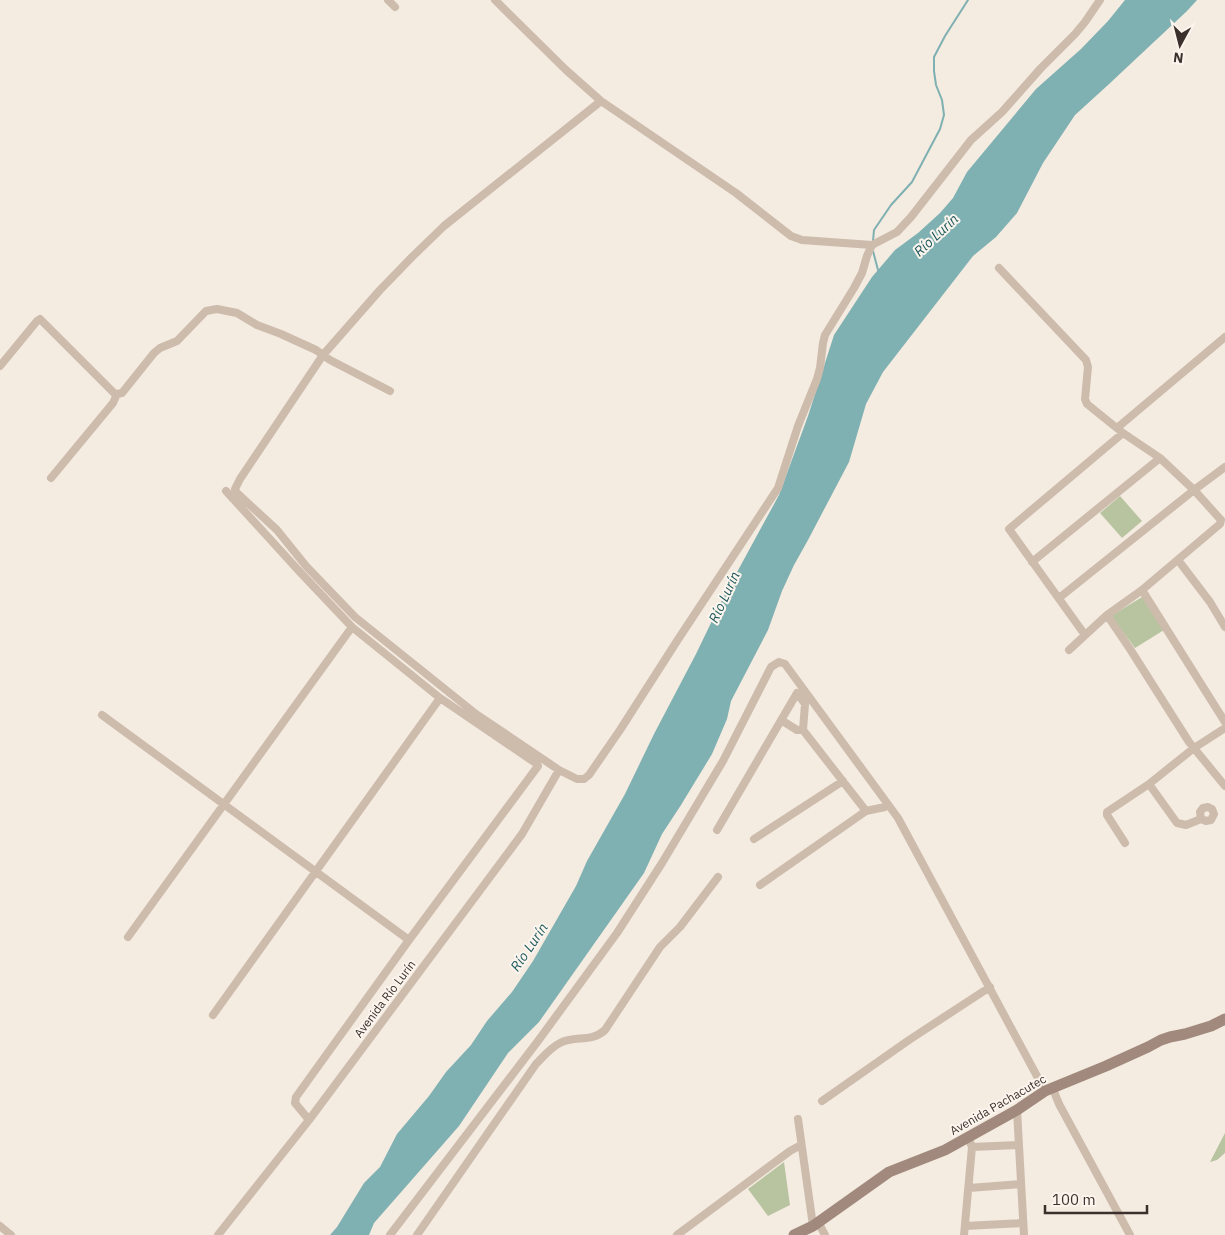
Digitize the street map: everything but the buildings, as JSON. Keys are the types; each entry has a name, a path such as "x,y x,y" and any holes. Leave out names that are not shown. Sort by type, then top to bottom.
{"main road":[{"name":"Avenida Pachacutec","path":"794,1235 815,1224 890,1172 970,1142 1049,1090 1161,1040 1211,1026 1225,1019"}],"street":[{"path":"388,0 395,7"},
{"path":"495,0 601,101 728,187 791,236 802,240 872,244 897,232 911,217 971,140 1002,112 1041,68 1075,34 1100,0"},
{"path":"601,101 440,229 380,290 323,355 236,487 237,493 277,530 306,566 355,617 476,714 559,770 577,779 584,779 589,776 731,559 776,494 798,426 817,379 825,335 862,273 872,244"},
{"path":"999,268 1084,356 1087,363 1086,402 1120,430 1160,458 1194,490 1221,522 1142,590 1107,615 1069,650"},
{"path":"0,366 40,319 111,391 117,394 122,393 154,352 177,341 208,310 217,309 237,312 257,325 316,350 330,360 390,391"},
{"path":"1084,635 1009,530 1010,527 1225,337"},
{"path":"51,478 113,403 117,394"},
{"path":"1032,562 1160,458"},
{"path":"1059,598 1225,467"},
{"path":"226,491 352,626 440,698 538,766 296,1097 294,1103 309,1120"},
{"path":"1178,560 1210,602 1225,627"},
{"path":"1142,590 1225,722"},
{"path":"1107,615 1189,742 1225,786"},
{"path":"128,937 352,626"},
{"path":"390,1235 617,933 662,863 723,760 771,666 779,662 786,664 898,818 990,987 1049,1090 1059,1104 1130,1235"},
{"path":"717,830 796,693 805,704 803,730 866,811"},
{"path":"213,1015 440,698"},
{"path":"102,715 409,940"},
{"path":"781,720 797,730 803,730"},
{"path":"1125,843 1107,815 1107,812 1149,784 1194,748 1225,728"},
{"name":"Avenida Río Lurín","path":"218,1235 309,1120 524,832 559,770"},
{"path":"754,839 843,782"},
{"path":"1149,784 1178,823 1186,825 1201,819"},
{"path":"760,885 866,811 888,805"},
{"path":"418,1235 536,1064 551,1048 561,1042 593,1037 600,1035 605,1030 660,947 680,928 718,877"},
{"path":"822,1101 909,1040 990,987"},
{"path":"1017,1110 1024,1235"},
{"path":"798,1119 815,1224 824,1235"},
{"path":"964,1235 969,1188 970,1142 1019,1145"},
{"path":"677,1235 790,1151 801,1145"},
{"path":"969,1188 1021,1184"},
{"path":"965,1226 1023,1223"},
{"path":"0,1226 12,1235"}],"green space":[{"path":"1120,496 1142,521 1122,538 1100,513"},
{"path":"1142,597 1164,630 1135,648 1111,616"},
{"path":"1225,1133 1225,1153 1217,1160 1210,1162"},
{"path":"784,1162 790,1205 768,1216 748,1189"}],"water":[{"name":"Río Lurín","path":"1125,0 1197,0 1075,115 1043,163 1017,213 996,237 973,256 883,372 866,404 849,462 794,565 768,630 731,701 727,719 712,754 662,834 644,873 539,1022 508,1053 459,1126 374,1223 369,1235 330,1235 364,1183 380,1167 397,1134 512,992 533,961 576,886 587,861 625,794 723,598 779,495 808,416 834,335 872,277 895,250 940,213 953,198 967,172 1036,89 1081,49"}],"waterway":[{"path":"873,241 874,230 891,205 912,182 940,129 944,115 942,100 936,85 934,57 968,0"},
{"path":"873,251 878,270"}]}
